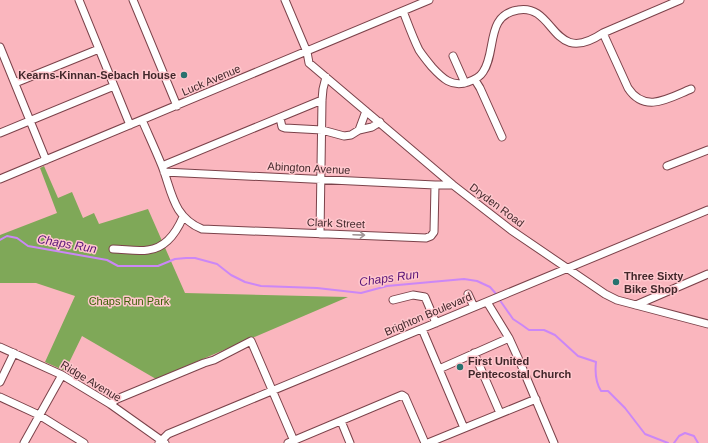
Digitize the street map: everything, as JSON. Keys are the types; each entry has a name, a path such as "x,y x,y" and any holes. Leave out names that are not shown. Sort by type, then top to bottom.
{"street":[{"path":"79,0 130,125"},
{"path":"133,0 177,106"},
{"name":"Dryden Road","path":"285,0 307,52 309,63 453,185 511,230 605,294 617,300 708,324"},
{"name":"Luck Avenue","path":"0,179 429,0"},
{"path":"403,11 423,56 443,78 457,84 475,80 483,72 486,66 495,27 501,18 508,13 525,9 533,12 547,22 560,37 569,43 577,44 592,40 603,33 680,0"},
{"path":"603,33 632,95 640,100 654,102 662,101 691,89"},
{"path":"0,47 46,160"},
{"path":"15,83 99,49"},
{"path":"453,56 465,83"},
{"path":"320,234 322,100 326,77"},
{"path":"475,80 502,137"},
{"path":"0,132 114,86"},
{"path":"163,169 322,100"},
{"path":"359,130 366,111"},
{"path":"280,118 282,126 285,128 322,130 344,136 372,127 380,122"},
{"path":"113,249 147,250 159,246 178,230 183,217 176,206 163,169 142,120"},
{"path":"667,166 708,150"},
{"name":"Abington Avenue","path":"163,169 321,179 453,185"},
{"name":"Clark Street","path":"183,217 190,223 202,229 208,230 229,229 426,238 431,236 434,232 435,185"},
{"name":"Brighton Boulevard","path":"162,442 168,434 708,210"},
{"path":"636,305 708,274"},
{"path":"468,294 474,307"},
{"path":"393,300 413,295 425,297 436,323"},
{"path":"490,300 509,338 536,399 551,442"},
{"path":"422,329 464,428"},
{"path":"439,369 509,338"},
{"path":"110,404 214,360 251,341 291,442 402,395 405,397 420,433 426,443 536,399"},
{"name":"Ridge Avenue","path":"0,347 62,375 110,404 162,442"},
{"path":"0,382 14,353"},
{"path":"474,353 500,413"},
{"path":"24,443 62,375"},
{"path":"0,398 39,415 84,443"},
{"path":"341,421 350,443"}],"green space":[{"name":"Chaps Run Park","path":"44,166 58,198 72,192 83,218 94,213 99,224 148,209 185,293 348,297 156,379 82,336 65,371 45,362 75,296 36,283 0,283 0,235 57,213 40,168"}],"waterway":[{"name":"Chaps Run","path":"0,240 7,236 17,238 28,246 107,260 118,266 158,266 175,259 195,258 217,264 231,275 245,282 261,286 317,288 361,293 387,286 464,279 477,281 490,287 497,295"},
{"name":"Chaps Run","path":"499,299 513,319 529,330 544,330 555,335 578,356 596,362 596,377 601,391 608,391 625,408 645,434 668,443"},
{"name":"Chaps Run","path":"674,443 679,436 685,433 694,436 698,443"}],"place":[{"name":"Kearns-Kinnan-Sebach House","path":"184,75"},
{"name":"Three Sixty Bike Shop","path":"616,282"},
{"name":"First United Pentecostal Church","path":"460,367"}]}
